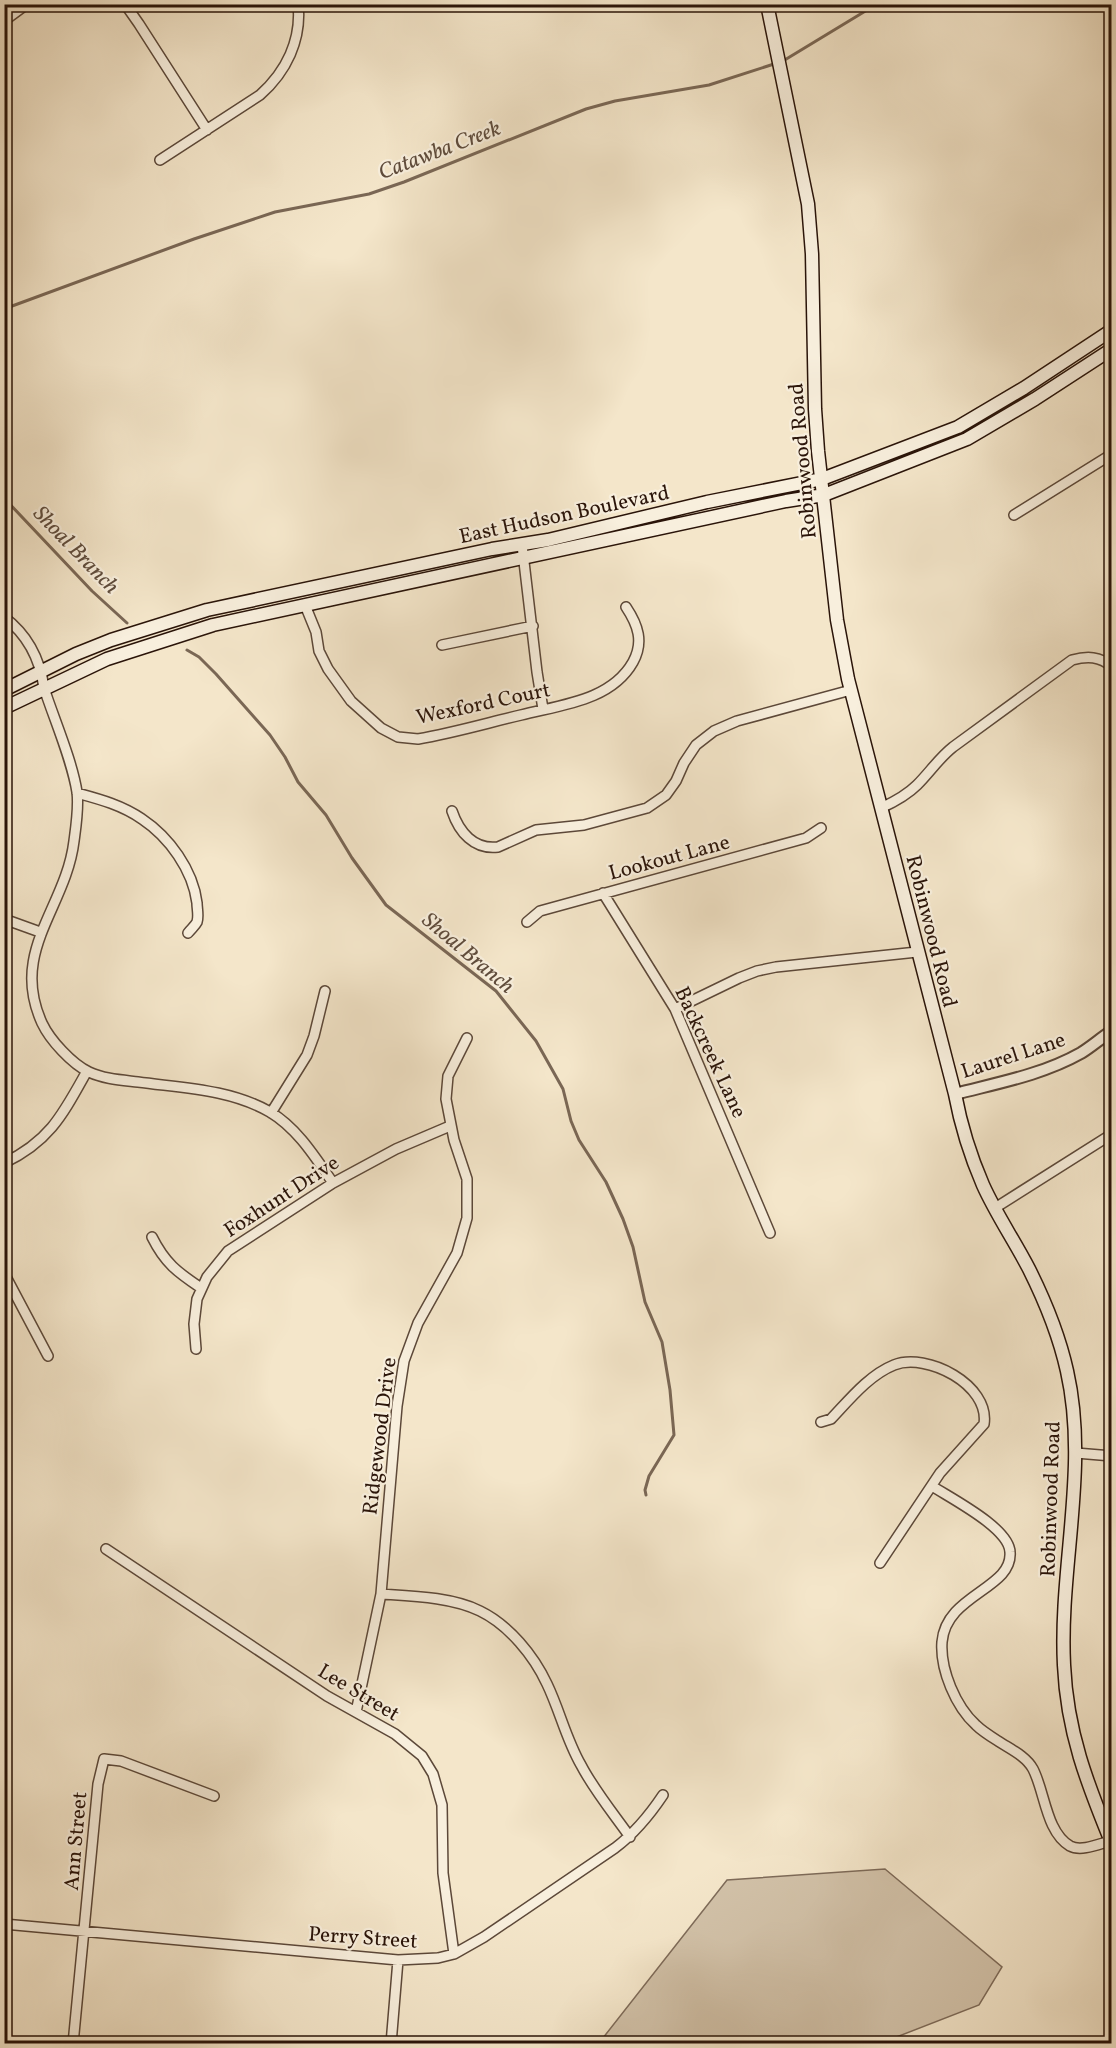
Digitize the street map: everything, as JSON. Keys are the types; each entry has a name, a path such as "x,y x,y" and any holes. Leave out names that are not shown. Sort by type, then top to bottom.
{"main road":[{"name":"Robinwood Road","path":"767,4 801,161 810,225 814,409 837,620 851,690 962,1128 971,1157 995,1208 1028,1267 1054,1327 1071,1392 1076,1453 1064,1638 1066,1692 1079,1758 1111,1843"},
{"name":"East Hudson Boulevard","path":"4,690 102,644 153,625 207,610 492,549 522,545 822,479 958,427 1024,388 1112,330"},
{"name":"East Hudson Boulevard","path":"4,708 107,659 184,633 786,501 824,495 967,439 1035,399 1112,349"},
{"path":"305,605 306,588"}],"street":[{"path":"4,21 27,4"},
{"path":"125,4 207,130"},
{"path":"160,160 273,83 283,70 293,49 298,29 298,4"},
{"path":"1014,515 1110,460"},
{"path":"522,545 543,709"},
{"name":"Wexford Court","path":"305,605 316,632 320,651 339,686 365,716 381,728 398,737 418,739 596,695 616,683 623,677 637,655 639,639 637,624 626,607"},
{"path":"4,617 16,626 28,641 42,671 44,688 77,793 71,857 59,891 40,932 32,969 37,1008 42,1024 54,1042 87,1071 115,1079 225,1094 271,1113 296,1133 333,1183"},
{"path":"442,645 533,626"},
{"path":"881,808 916,787 940,758 953,747 1072,660 1090,657 1106,662 1112,667"},
{"path":"453,811 465,835 480,846 492,848 498,848 536,830 584,825 629,814 647,808 666,795 676,782 684,763 696,745 723,725 851,690"},
{"path":"77,793 124,808 158,831 171,845 189,875 196,896 198,916 188,933"},
{"name":"Lookout Lane","path":"527,922 540,912 806,838 821,828"},
{"name":"Backcreek Lane","path":"603,893 675,1009 770,1233"},
{"path":"4,919 40,932"},
{"path":"675,1009 757,971 917,952"},
{"path":"271,1113 307,1055 325,991"},
{"name":"Laurel Lane","path":"955,1094 1020,1077 1062,1062 1082,1052 1112,1031"},
{"name":"Ridgewood Drive","path":"356,1712 381,1594 404,1360 418,1323 457,1253 467,1218 467,1179 450,1126 446,1087 453,1065 467,1038"},
{"path":"4,1163 34,1146 52,1128 68,1106 87,1071"},
{"name":"Foxhunt Drive","path":"196,1349 195,1311 201,1288 228,1251 333,1183 396,1149 450,1126"},
{"path":"995,1208 1112,1134"},
{"path":"152,1237 162,1256 174,1270 201,1288"},
{"path":"4,1273 48,1356"},
{"path":"821,1422 831,1419 867,1383 893,1365 901,1363 933,1365 954,1373 969,1387 981,1404 985,1414 984,1424 950,1461 880,1563"},
{"path":"1076,1453 1112,1456"},
{"path":"932,1486 994,1527 1006,1540 1011,1554 1009,1564 1003,1574 961,1605 946,1627 942,1642 943,1661 956,1696 975,1725 1032,1767 1054,1826 1065,1842 1075,1848 1111,1843"},
{"name":"Lee Street","path":"106,1549 327,1696 410,1745 428,1765 437,1785 442,1805 445,1889 454,1954"},
{"path":"381,1594 438,1599 458,1604 480,1611 506,1630 540,1670 554,1698 564,1731 581,1765 630,1837"},
{"name":"Ann Street","path":"73,2043 98,1784 104,1759 122,1761 214,1796"},
{"name":"Perry Street","path":"4,1924 398,1960 438,1958 454,1954 484,1937 630,1837 663,1795"},
{"path":"391,2043 398,1960"}],"shaded area":[{"path":"885,1869 1002,1967 979,2005 881,2043 599,2043 727,1880"}],"waterway":[{"name":"Catawba Creek","path":"783,61 877,4"},
{"name":"Catawba Creek","path":"4,309 194,239 275,212 369,194 404,182 586,109 615,101 709,85 774,64"},
{"name":"Shoal Branch","path":"4,498 92,591 127,623"},
{"name":"Shoal Branch","path":"187,650 199,657 216,674 270,735 298,782 326,815 352,858 386,905 496,991 536,1041 563,1089 571,1121 579,1140 606,1182 623,1219 633,1247 645,1302 662,1342 674,1435 649,1476 646,1495"}]}
